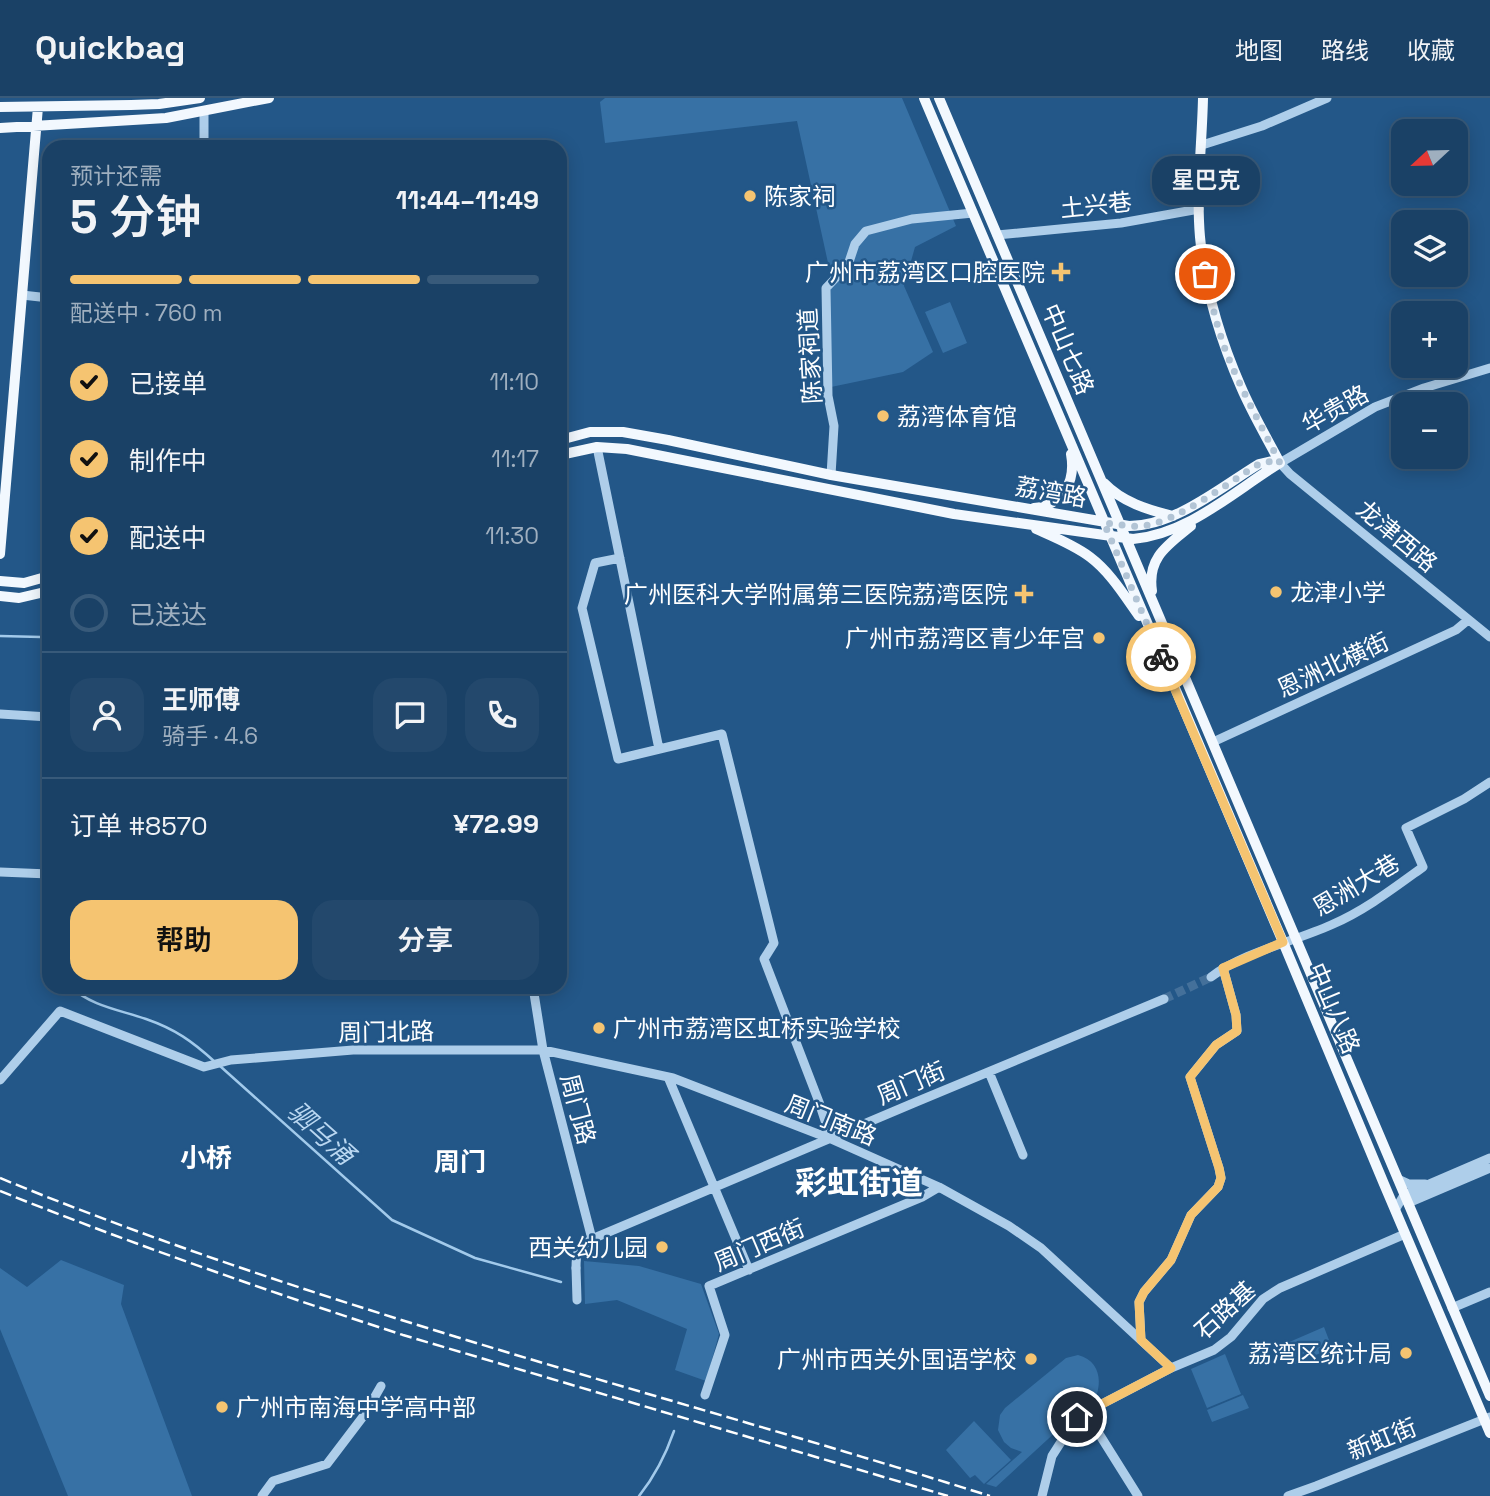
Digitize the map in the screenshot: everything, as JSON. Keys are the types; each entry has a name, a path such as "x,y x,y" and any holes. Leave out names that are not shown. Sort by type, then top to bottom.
{"main road":[{"path":"0,107 38,103 71,106 159,104 200,98"},
{"path":"0,128 166,118 269,98"},
{"name":"中山七路","path":"924,98 1104,523"},
{"name":"中山七路","path":"939,98 1126,539"},
{"path":"1203,98 1199,209 1202,258 1214,314 1225,347 1241,388 1280,463"},
{"path":"0,554 38,103"},
{"name":"荔湾路","path":"567,438 590,432 623,432 831,475 1104,523 1142,526 1173,516 1259,464 1272,461 1280,463"},
{"path":"1025,509 1055,502 1067,489 1073,461 1069,438"},
{"name":"荔湾路","path":"567,453 597,447 626,449 954,514 1126,539 1157,536 1177,528 1280,463"},
{"path":"1100,478 1128,501 1173,516"},
{"path":"1160,617 1150,581 1155,560 1168,544 1212,508"},
{"path":"1006,520 1038,530 1089,556 1112,579 1150,633"},
{"name":"中山八路","path":"1104,523 1405,1234 1487,1418 1490,1433"},
{"name":"中山八路","path":"1126,539 1490,1396"},
{"path":"0,581 24,583 42,578"},
{"path":"24,583 28,596"},
{"path":"0,596 19,597 42,593"}],"street":[{"path":"1202,145 1271,122 1327,98"},
{"path":"71,106 62,116 71,124"},
{"path":"204,112 204,140"},
{"name":"土兴巷","path":"997,235 1121,223 1199,209"},
{"name":"陈家祠道","path":"831,475 834,426 828,396 826,288 848,265 855,244 866,231 912,219 973,213"},
{"path":"22,295 42,297"},
{"name":"华贵路","path":"1280,463 1375,407 1424,387 1490,368"},
{"path":"597,447 659,749"},
{"name":"龙津西路","path":"1280,463 1490,637"},
{"path":"620,558 595,563 582,608 618,759 722,734 774,943 764,959 831,1139"},
{"name":"恩洲北横街","path":"1213,742 1456,630 1468,620"},
{"path":"0,714 42,717"},
{"name":"恩洲大巷","path":"1296,939 1334,924 1423,867 1406,828 1464,799 1490,782"},
{"path":"0,872 42,874"},
{"path":"1211,977 1223,968 1296,939"},
{"path":"1141,1340 1139,1302 1171,1260 1191,1215 1218,1187 1221,1178 1190,1077 1216,1045 1237,1031 1236,1015 1223,968"},
{"name":"周门路","path":"534,994 543,1050 592,1239"},
{"name":"周门街","path":"592,1239 1164,999"},
{"name":"周门北路","path":"0,1080 60,1010 204,1067 231,1060 353,1049 543,1050"},
{"name":"周门南路","path":"543,1050 668,1077 831,1139 939,1187 1009,1226 1041,1248 1171,1368"},
{"path":"989,1072 1023,1155"},
{"path":"668,1077 749,1270"},
{"path":"1395,1210 1406,1199 1433,1182 1490,1158"},
{"path":"1406,1199 1490,1168"},
{"path":"1398,1179 1409,1184 1433,1182"},
{"name":"周门西街","path":"705,1395 726,1335 709,1286 922,1197 939,1187"},
{"name":"石路基","path":"1042,1496 1052,1456 1077,1417 1171,1368 1221,1346 1269,1294 1405,1234"},
{"path":"576,1300 576,1257 580,1247 592,1239"},
{"path":"1452,1308 1490,1292"},
{"path":"261,1496 273,1481 327,1464 365,1413 381,1385"},
{"path":"1086,1413 1138,1496"},
{"name":"新虹街","path":"1288,1496 1487,1418"}],"shaded area":[{"path":"605,98 902,98 956,226 915,247 904,286 933,352 903,372 831,387 830,272 797,121 605,143 600,102"},
{"path":"950,302 967,343 943,353 925,312"},
{"path":"61,1260 124,1285 121,1304 192,1496 68,1496 0,1329 0,1268 27,1287"},
{"path":"584,1261 639,1266 701,1284 719,1334 706,1381 675,1370 687,1329 617,1300 585,1304"},
{"path":"1324,1327 1332,1348 1295,1364 1287,1343"},
{"path":"1225,1354 1241,1394 1207,1408 1191,1369"},
{"path":"1078,1355 1094,1365 1099,1381 1097,1394 996,1487 986,1484 1022,1452 1004,1442 998,1430 1000,1415 1066,1358"},
{"path":"1243,1395 1249,1408 1212,1422 1207,1410"},
{"path":"974,1421 1011,1460 984,1484 975,1475 970,1478 946,1450"}],"waterway":[{"name":"驷马涌","path":"0,636 42,637"},
{"name":"驷马涌","path":"80,994 97,1003 175,1031 215,1062"},
{"name":"驷马涌","path":"220,1066 392,1220 475,1258 561,1282"},
{"name":"驷马涌","path":"639,1496 660,1465 674,1431"}],"tunnel":[{"path":"1164,999 1211,977"}],"railway":[{"path":"0,1178 244,1269 367,1309 990,1496"},
{"path":"0,1191 200,1266 403,1335 948,1496"}],"way so far":[{"path":"1161,657 1104,523 1142,526 1159,522 1183,511 1259,464 1272,461 1280,463 1241,388 1214,314 1205,274"}],"place":[{"name":"陈家祠","path":"750,196"},
{"name":"广州市荔湾区口腔医院","path":"1061,272"},
{"name":"星巴克","path":"1205,274"},
{"name":"荔湾体育馆","path":"883,416"},
{"name":"龙津小学","path":"1276,592"},
{"name":"广州医科大学附属第三医院荔湾医院","path":"1024,594"},
{"name":"广州市荔湾区青少年宫","path":"1099,638"},
{"name":"广州市荔湾区虹桥实验学校","path":"599,1028"},
{"name":"西关幼儿园","path":"662,1247"},
{"name":"荔湾区统计局","path":"1406,1353"},
{"name":"广州市西关外国语学校","path":"1031,1359"},
{"name":"广州市南海中学高中部","path":"222,1407"}],"district":[{"name":"小桥","path":"206,1158"},
{"name":"周门","path":"460,1162"},
{"name":"彩虹街道","path":"859,1183"}],"route":[{"path":"1077,1417 1171,1368 1141,1340 1139,1302 1171,1260 1191,1215 1218,1187 1221,1178 1190,1077 1216,1045 1237,1031 1236,1015 1223,968 1283,942 1161,657"}]}
